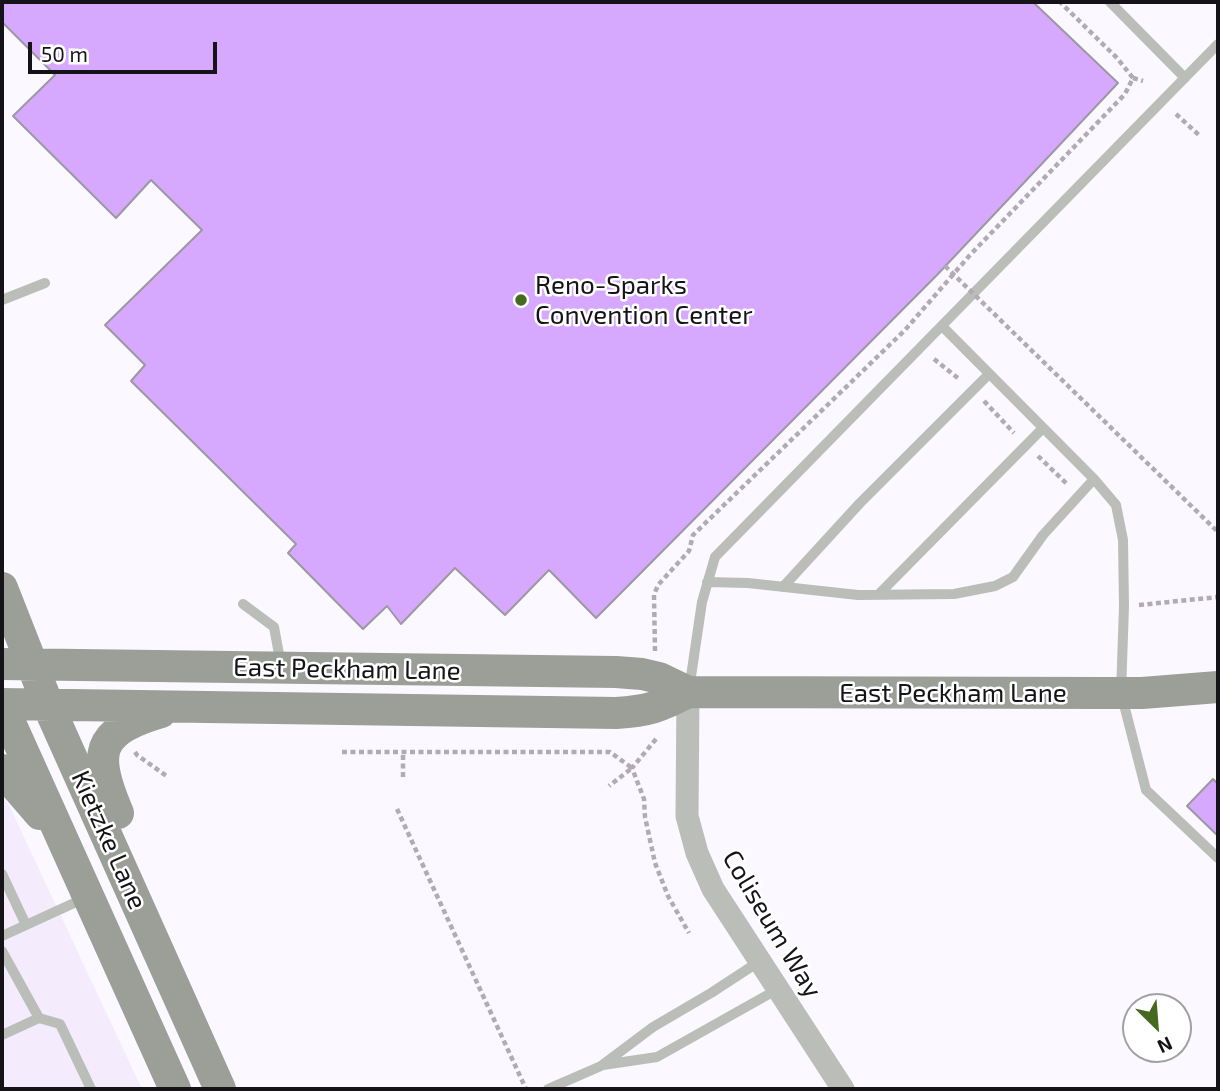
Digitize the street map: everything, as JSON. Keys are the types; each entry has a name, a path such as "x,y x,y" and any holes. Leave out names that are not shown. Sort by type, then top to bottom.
{"street":[{"name":"Kietzke Lane","path":"2,588 17,665 48,705 220,1089"},
{"name":"East Peckham Lane","path":"17,665 642,674 659,678 688,692 1121,693 1218,687"},
{"name":"East Peckham Lane","path":"2,704 616,713 659,707 688,692"},
{"name":"Coliseum Way","path":"688,692 687,816 697,853 713,889 843,1089"},
{"name":"Kietzke Lane","path":"2,704 175,1089"},
{"path":"156,945 132,848 107,788 102,755 112,736 129,723 181,707"},
{"path":"2,771 62,838"}],"lane":[{"path":"1110,2 1185,78"},
{"path":"688,692 702,602 715,557 1218,44"},
{"path":"2,300 44,283"},
{"path":"942,326 1116,505 1123,540 1121,693 1146,790 1218,858"},
{"path":"783,587 860,503 989,374"},
{"path":"878,595 1043,428"},
{"path":"707,582 748,583 858,595 954,594 995,586 1013,577 1043,536 1094,480"},
{"path":"243,604 274,627 282,668"},
{"path":"2,874 26,925"},
{"path":"2,936 88,897"},
{"path":"2,951 39,1018"},
{"path":"548,1089 601,1066 653,1027 760,961"},
{"path":"601,1066 657,1057 778,989"},
{"path":"2,1035 39,1018 60,1024 91,1089"}],"path":[{"path":"1060,2 1117,58 1133,78 1143,80"},
{"path":"655,652 654,595 658,585 689,551 693,535 905,330 970,255 1125,94 1133,78"},
{"path":"1176,114 1201,137"},
{"path":"1103,118 1110,121"},
{"path":"945,266 1218,532"},
{"path":"934,359 962,382"},
{"path":"983,401 1015,433"},
{"path":"1035,452 1068,485"},
{"path":"683,558 688,564"},
{"path":"1124,606 1218,597"},
{"path":"609,786 632,768 656,739"},
{"path":"132,747 137,755 168,777"},
{"path":"342,752 610,751 632,768 644,799 645,817 656,863 668,896 689,933"},
{"path":"403,752 403,777"},
{"path":"397,809 526,1089"}],"shaded area":[{"path":"2,795 9,805 142,1089 2,1089"}],"building":[{"name":"Reno-Sparks Convention Center","path":"2,2 1033,2 1118,83 936,276 596,618 549,570 505,615 455,568 401,624 387,606 363,629 288,553 296,544 131,381 145,365 105,325 202,230 151,180 116,218 13,116 55,75 2,22"},
{"path":"1213,779 1218,784 1218,836 1187,806"}],"place":[{"name":"Reno-Sparks Convention Center","path":"521,300"}]}
